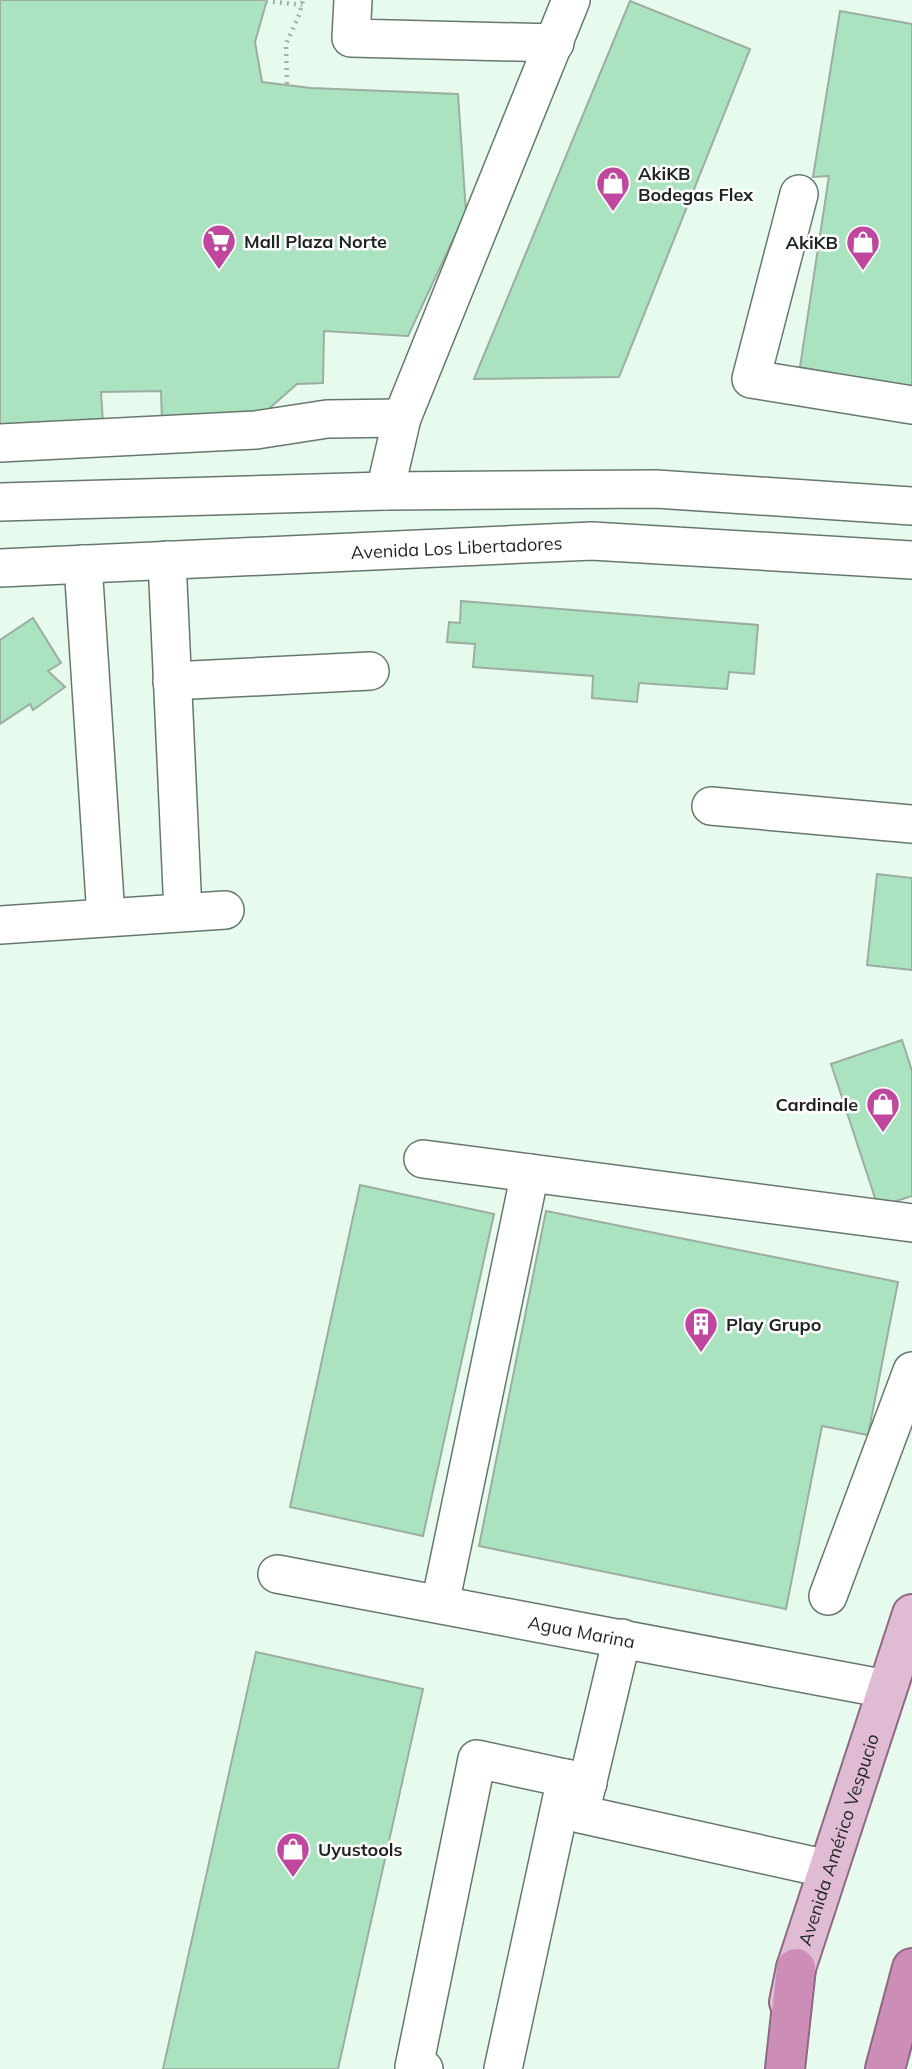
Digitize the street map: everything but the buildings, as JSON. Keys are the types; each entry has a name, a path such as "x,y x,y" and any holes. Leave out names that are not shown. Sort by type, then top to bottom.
{"highway":[{"path":"785,2069 796,1968"},
{"path":"885,2069 912,1968"}],"main road":[{"name":"Avenida Américo Vespucio","path":"775,2069 796,1968 912,1614"}],"street":[{"path":"353,0 351,38 555,43"},
{"path":"385,491 402,418 571,0"},
{"path":"799,194 751,379 912,405"},
{"path":"0,443 256,430 327,419 402,418"},
{"path":"0,502 385,491 656,489 912,506"},
{"name":"Avenida Los Libertadores","path":"0,568 592,541 912,560"},
{"path":"167,561 183,912"},
{"path":"83,564 106,917"},
{"path":"172,681 370,671"},
{"path":"711,806 912,824"},
{"path":"0,925 225,910"},
{"path":"423,1158 912,1223"},
{"path":"440,1604 530,1173"},
{"path":"828,1596 905,1411 912,1371"},
{"name":"Agua Marina","path":"277,1574 886,1689"},
{"path":"503,2069 577,1781 622,1639"},
{"path":"424,2069 414,2067 477,1759 577,1781"},
{"path":"577,1781 580,1814 828,1869"}],"path":[{"path":"267,1 302,3 286,44 287,84"}],"place":[{"name":"AkiKB Bodegas Flex","path":"613,213"},
{"name":"Mall Plaza Norte","path":"219,271"},
{"name":"AkiKB","path":"863,272"},
{"name":"Cardinale","path":"883,1134"},
{"name":"Play Grupo","path":"701,1354"},
{"name":"Uyustools","path":"293,1879"}]}
